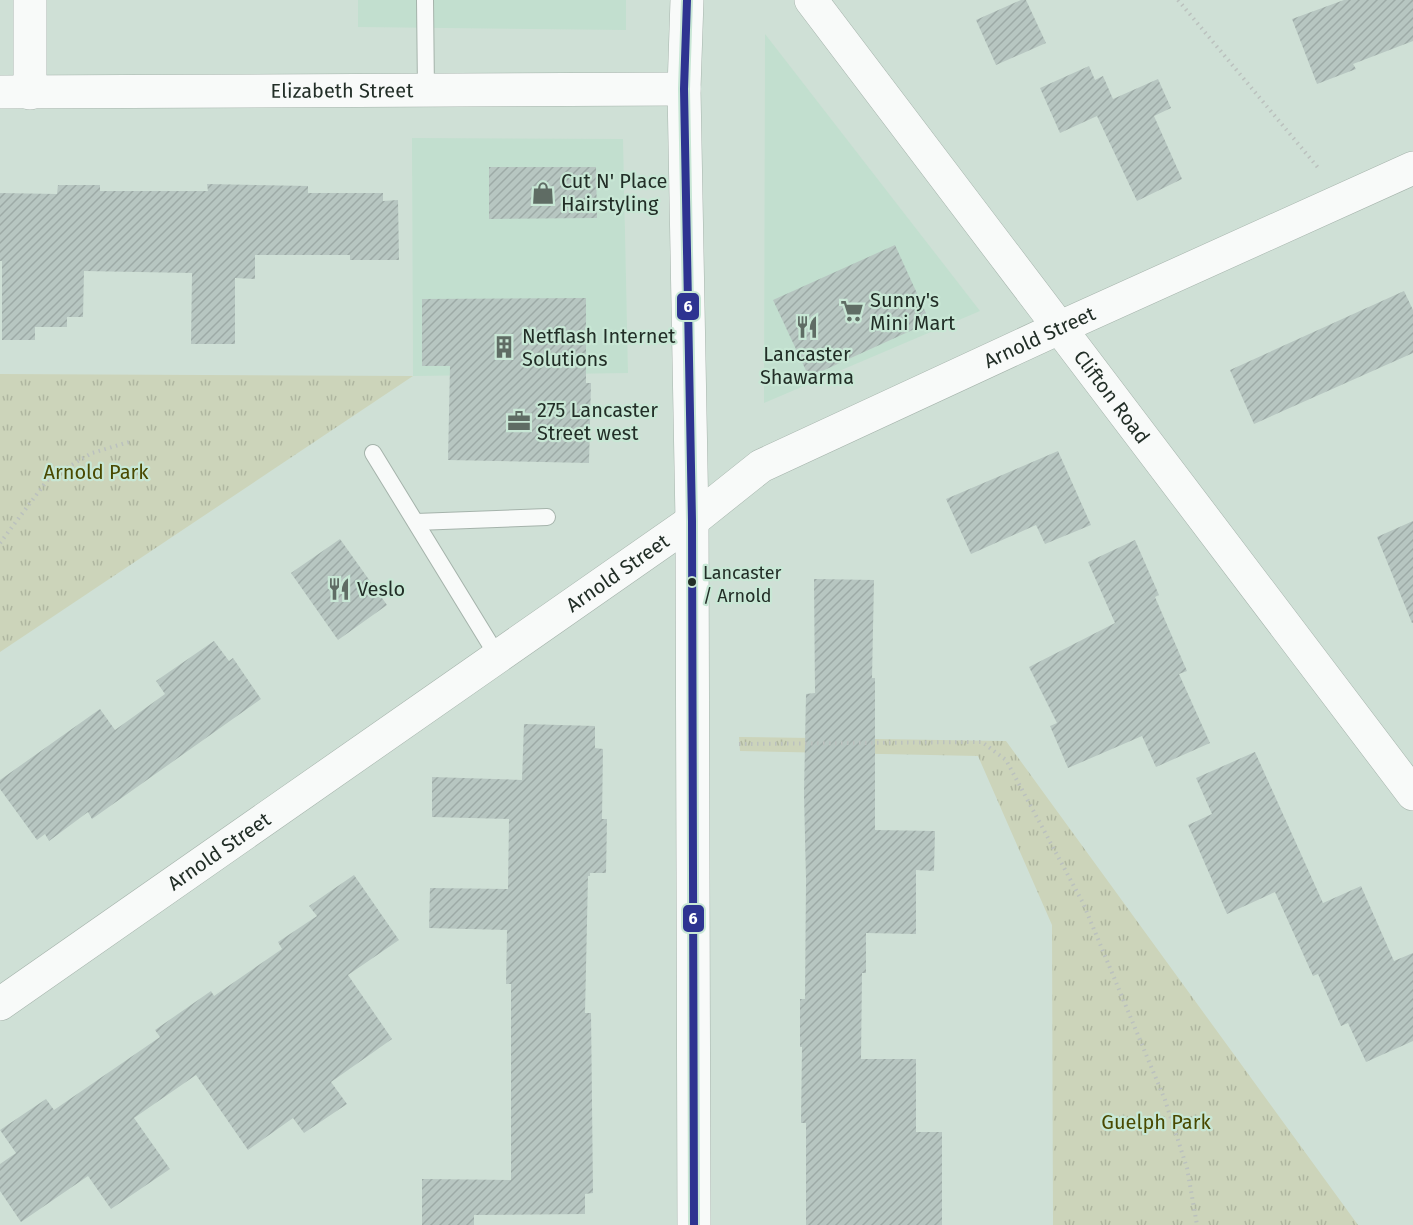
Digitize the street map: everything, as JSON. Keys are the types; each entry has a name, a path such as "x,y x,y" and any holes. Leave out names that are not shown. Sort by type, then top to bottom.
{"street":[{"path":"15,92 30,0"},
{"path":"687,0 684,89 692,521 694,1225"},
{"name":"Clifton Road","path":"812,0 1413,794"},
{"name":"Elizabeth Street","path":"15,92 684,89"},
{"name":"Arnold Street","path":"0,1004 692,521 761,466 1413,168"}],"lane":[{"path":"425,0 426,91"},
{"path":"373,453 498,657"},
{"path":"416,522 547,517"}],"path":[{"path":"1178,0 1344,198"},
{"path":"0,543 49,478 92,453 129,442"},
{"path":"739,744 982,742 1006,760 1083,903 1165,1100 1187,1168 1198,1225"}],"shaded area":[{"path":"358,0 626,0 626,30 358,27"},
{"path":"765,34 980,311 764,403"},
{"path":"412,138 623,139 628,373 413,376"}],"green space":[{"name":"Arnold Park","path":"0,374 413,376 0,652"},
{"name":"Guelph Park","path":"739,737 1006,741 1358,1225 1053,1225 1052,925 978,756 740,751"}],"building":[{"path":"1021,0 1026,0 1046,43 996,65 976,20"},
{"path":"1344,0 1413,0 1413,41 1353,64 1356,69 1317,84 1292,19"},
{"path":"1089,66 1095,80 1103,76 1113,99 1158,79 1171,108 1154,116 1182,179 1137,201 1097,116 1060,133 1040,88"},
{"name":"Cut N' Place Hairstyling","path":"489,167 596,167 597,218 489,219"},
{"path":"207,184 308,186 308,193 383,193 383,201 398,200 399,260 350,260 350,255 255,255 255,279 235,278 235,344 191,344 192,273 84,271 83,317 67,317 67,327 35,327 35,340 2,340 0,193 57,194 58,185 100,185 100,191 208,191"},
{"name":"Sunny's Mini Mart","path":"895,245 930,322 809,377 773,300"},
{"path":"1404,291 1413,310 1413,353 1254,424 1230,370"},
{"path":"586,298 586,383 591,383 589,463 448,460 450,366 422,366 422,299"},
{"path":"1058,451 1091,525 1045,544 1036,525 971,554 946,499"},
{"path":"1413,521 1413,623 1412,623 1377,537"},
{"name":"Veslo","path":"340,539 387,605 338,640 291,573"},
{"path":"1135,540 1159,595 1155,597 1187,671 1179,674 1210,743 1156,767 1142,736 1068,768 1050,726 1057,723 1029,667 1115,623 1088,562"},
{"path":"814,579 874,580 872,678 875,678 875,830 935,831 934,871 916,870 916,934 866,933 866,973 862,973 861,1059 916,1059 916,1132 942,1132 942,1225 806,1225 806,1123 801,1123 800,999 805,999 806,694 815,693"},
{"path":"214,641 229,661 233,658 261,699 92,819 88,812 49,841 45,834 37,840 0,789 0,780 100,709 115,730 165,694 156,681"},
{"path":"524,724 595,726 595,748 603,749 602,819 607,819 606,873 590,873 588,876 585,1013 591,1013 593,1193 585,1194 585,1214 474,1215 474,1225 422,1225 422,1179 511,1180 511,984 506,984 507,930 429,928 430,888 508,889 509,819 432,817 432,777 522,780"},
{"path":"1255,752 1323,903 1361,886 1394,961 1413,953 1413,1041 1366,1062 1348,1023 1341,1026 1318,974 1313,976 1275,892 1227,914 1188,825 1212,814 1196,778"},
{"path":"354,875 399,940 348,975 392,1039 331,1082 347,1104 304,1133 293,1118 248,1150 196,1075 134,1118 170,1169 111,1209 88,1176 21,1222 0,1191 0,1164 16,1153 0,1130 46,1099 54,1110 160,1037 155,1030 211,991 214,996 282,949 278,942 317,916 309,906"}],"transit line":[{"name":"6","path":"687,0 684,89 692,521 694,1225"}],"place":[{"name":"Cut N' Place Hairstyling","path":"543,193"},
{"name":"Sunny's Mini Mart","path":"852,311"},
{"name":"Lancaster Shawarma","path":"807,327"},
{"name":"Netflash Internet Solutions","path":"504,347"},
{"name":"275 Lancaster Street west","path":"519,421"},
{"name":"Lancaster / Arnold","path":"692,582"},
{"name":"Veslo","path":"339,589"}]}
